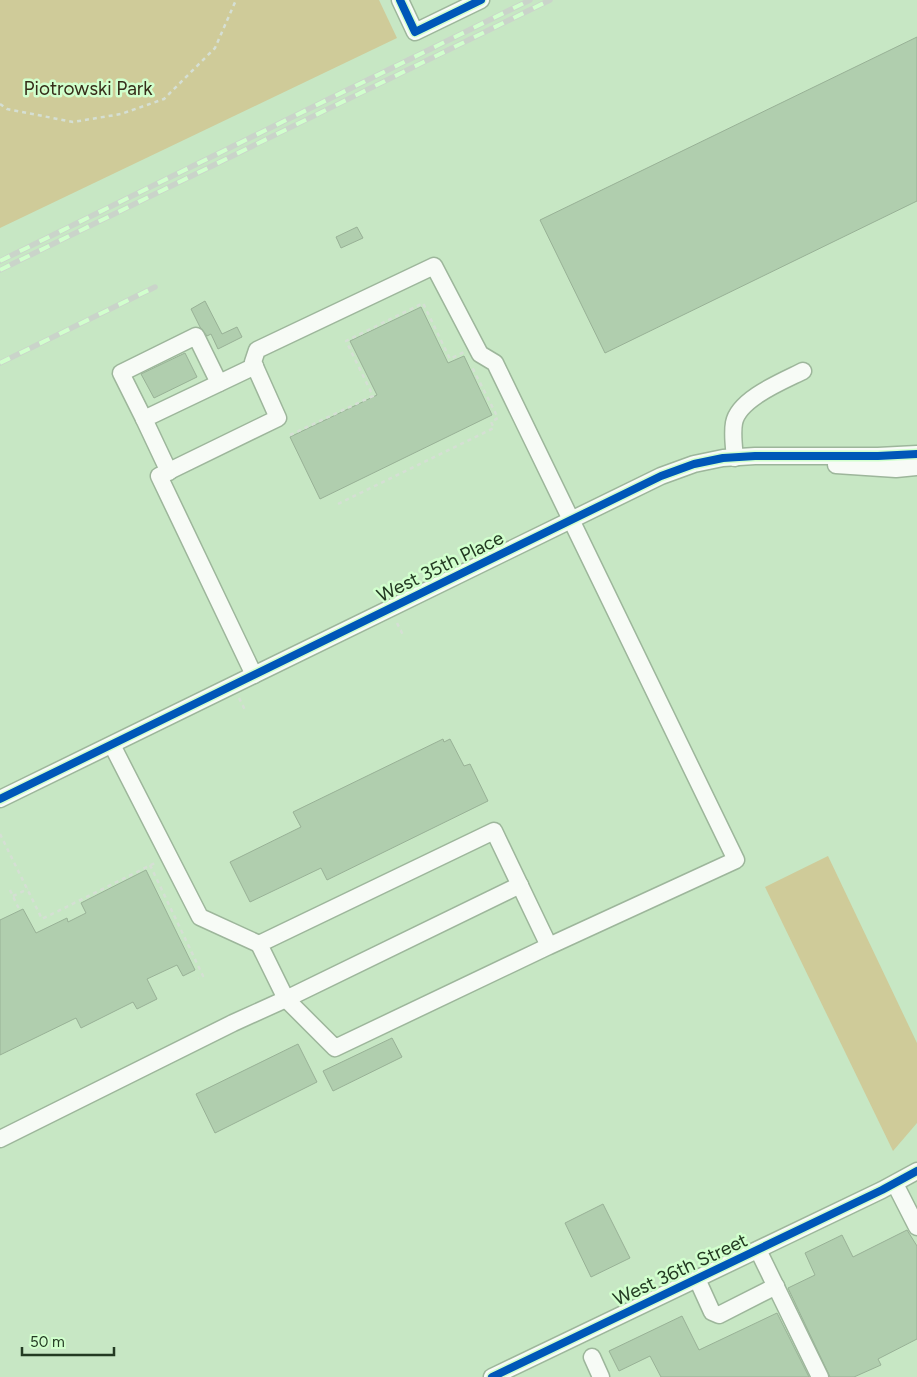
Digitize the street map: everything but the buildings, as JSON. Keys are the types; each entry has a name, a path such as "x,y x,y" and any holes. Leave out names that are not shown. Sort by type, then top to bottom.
{"street":[{"path":"400,0 415,32 481,0"},
{"path":"112,745 200,917 259,944 286,999 335,1048 549,946 736,860 616,616 572,519 495,363 480,354 434,266 257,350 253,362 254,366 278,418 159,476 254,675"},
{"path":"169,472 121,373 196,336 219,383"},
{"path":"144,419 254,366"},
{"path":"735,458 734,422 739,410 764,391 803,371"},
{"name":"West 35th Place","path":"0,799 661,476 694,464 723,458 917,454"},
{"name":"West 35th Place","path":"754,456 860,468 896,469 917,467"},
{"path":"259,944 494,830 549,946"},
{"path":"0,1139 233,1023 520,885"},
{"name":"West 36th Street","path":"888,1187 917,1160"},
{"name":"West 36th Street","path":"492,1377 509,1373 697,1279 888,1187 917,1170"},
{"path":"888,1187 917,1226"},
{"path":"758,1250 820,1377"},
{"path":"697,1279 712,1312 718,1315 776,1286"},
{"path":"592,1357 602,1377"}],"path":[{"path":"0,104 7,109 73,122 122,114 164,98 215,48 236,0"},
{"path":"290,435 372,396 346,341 423,303 450,359 465,352"},
{"path":"338,504 494,428 491,422 498,418 469,360"},
{"path":"397,623 403,636"},
{"path":"238,695 246,712"},
{"path":"0,834 42,918 161,860"},
{"path":"150,866 203,976 198,978"},
{"path":"10,890 19,909"},
{"path":"13,896 28,890"}],"green space":[{"name":"Piotrowski Park","path":"0,0 379,0 397,38 0,228"},
{"path":"828,856 917,1043 917,1123 893,1151 765,887"}],"railway":[{"path":"0,261 530,0"},
{"path":"0,270 550,0"},
{"path":"0,363 155,287"}],"cycle path":[{"path":"400,0 415,32 481,0"},
{"path":"0,799 661,476 694,464 723,458 917,454"},
{"path":"492,1377 882,1190 917,1171"}]}
